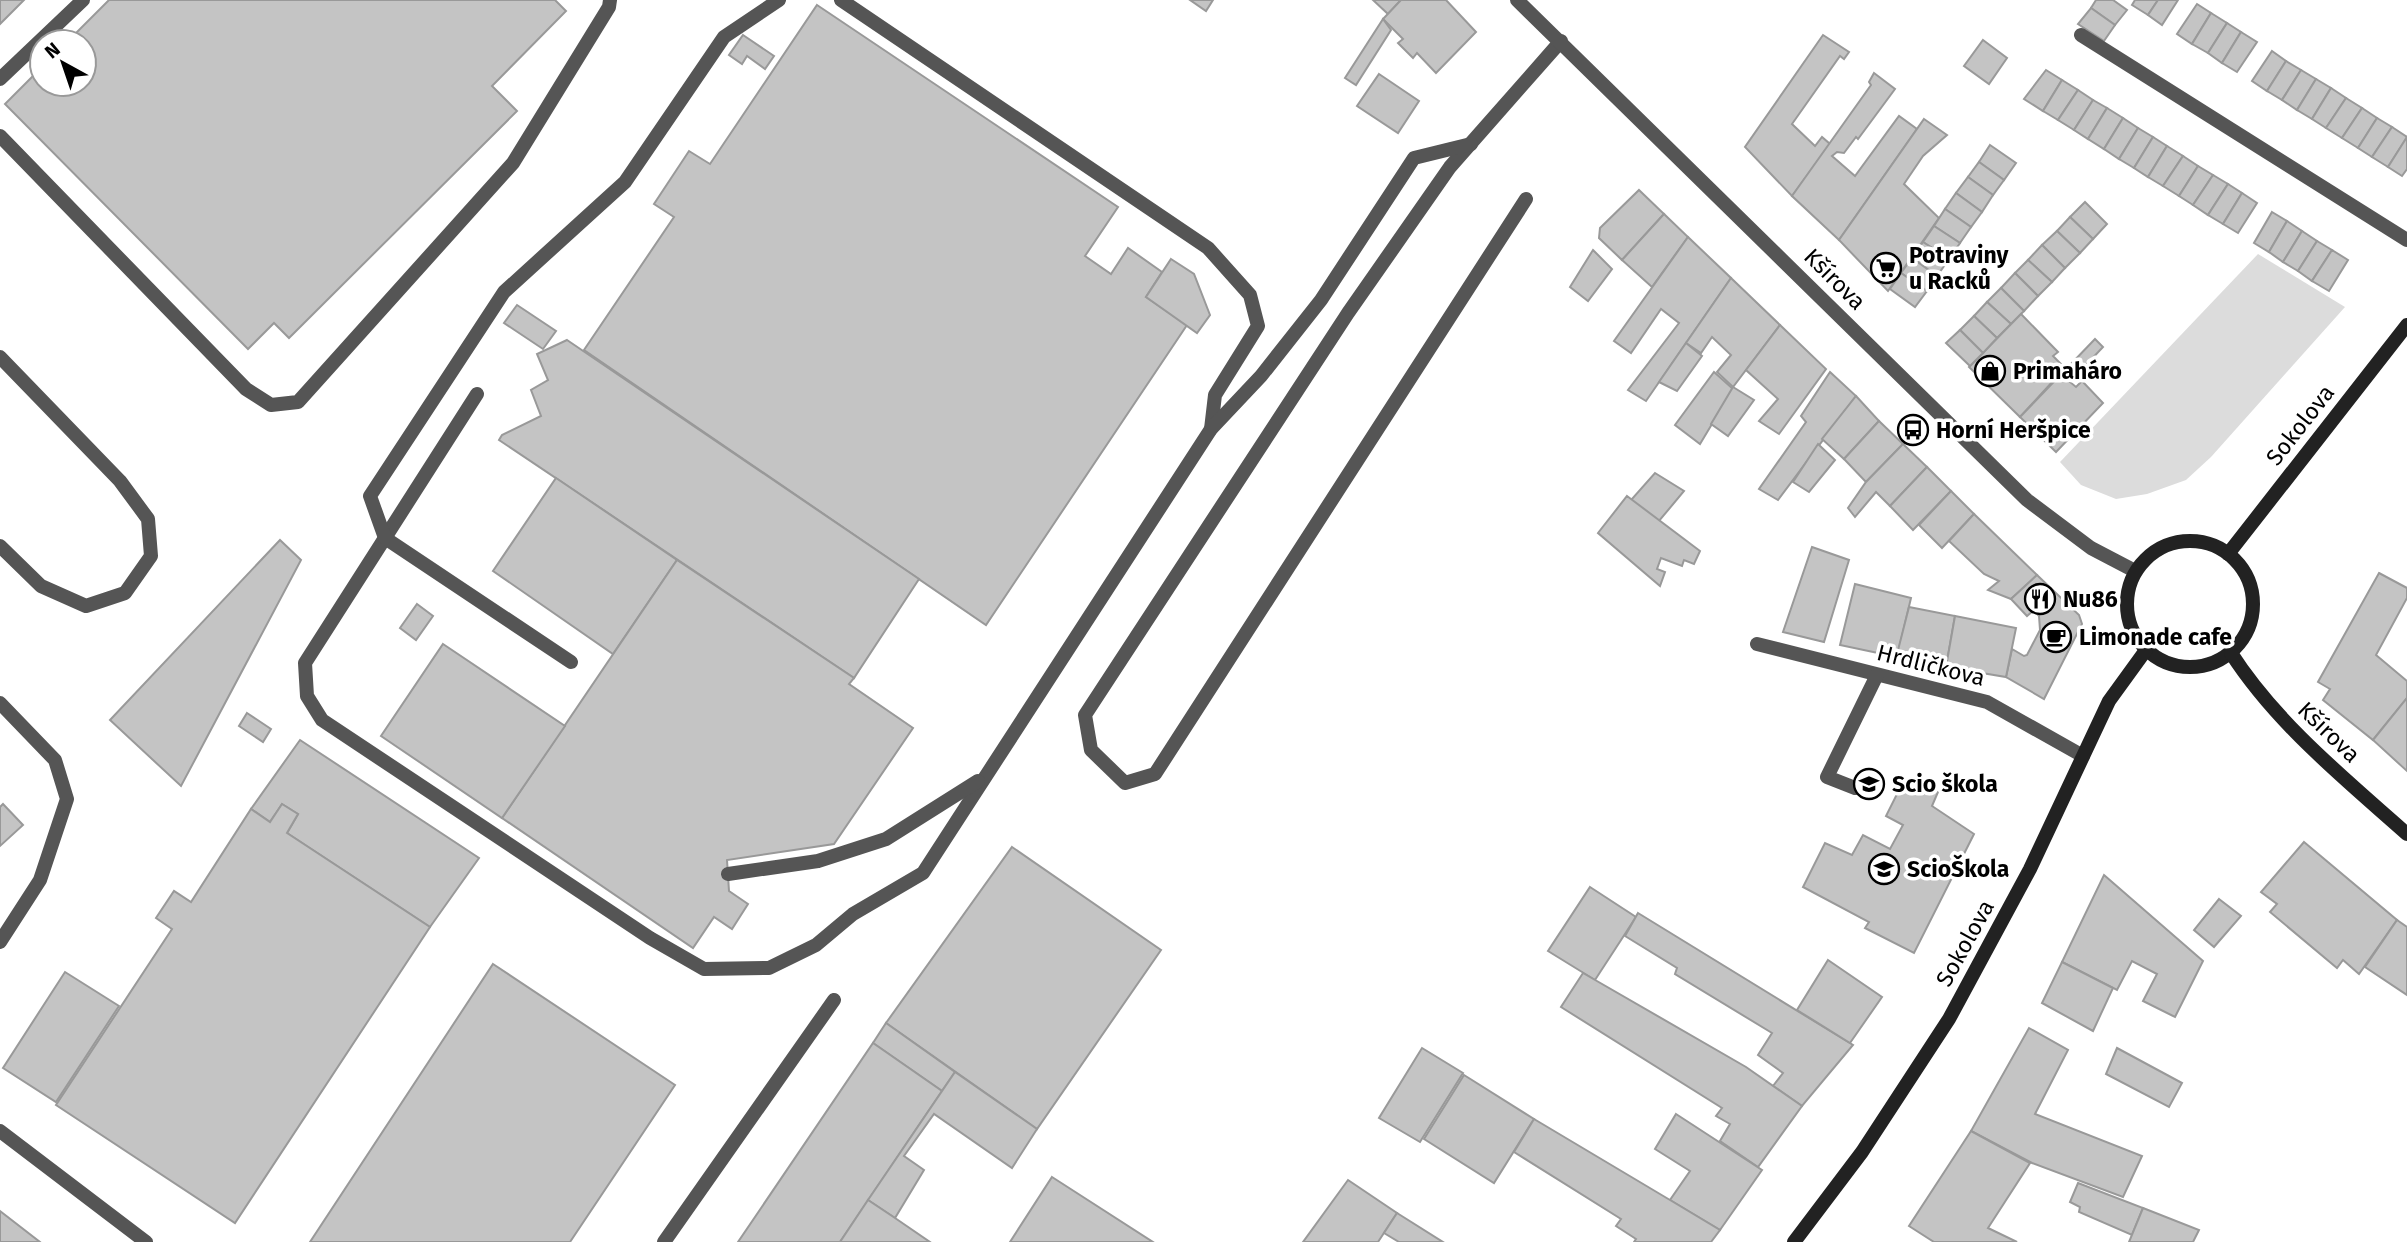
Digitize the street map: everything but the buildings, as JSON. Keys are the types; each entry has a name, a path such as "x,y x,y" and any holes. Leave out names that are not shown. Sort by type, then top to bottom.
{"street":[{"path":"0,79 83,0"},
{"path":"0,136 246,389 271,405 298,402 513,163 609,7 610,0"},
{"path":"571,662 385,538 370,496 504,292 625,182 724,37 779,0"},
{"path":"841,0 1208,248 1250,295 1258,326 1215,394 1211,429"},
{"name":"Kšírova","path":"1517,0 2027,500 2091,548 2135,571"},
{"path":"2081,36 2407,240"},
{"path":"1526,199 1155,774 1125,783 1091,750 1085,715 1348,313 1450,167 1561,41"},
{"path":"477,394 305,663 307,696 322,720 639,930 704,969 769,968 816,945 853,914 923,873 1211,429 1261,376 1321,300 1414,158 1471,144"},
{"name":"Sokolova","path":"2228,554 2407,325"},
{"path":"0,357 120,481 148,519 151,556 125,593 86,606 41,586 0,546"},
{"path":"2181,541 2200,541 2228,554 2246,574 2253,594 2252,616 2245,636 2231,653 2199,667 2180,667 2163,662 2146,650 2129,623 2126,605 2135,571 2155,551 2181,541"},
{"name":"Hrdličkova","path":"1757,644 1987,702 2083,755"},
{"name":"Sokolova","path":"1794,1242 1862,1152 1949,1020 2030,869 2109,701 2146,650"},
{"name":"Kšírova","path":"2231,653 2255,691 2348,782 2407,834"},
{"path":"1855,788 1827,777 1877,675"},
{"path":"0,704 55,760 67,799 40,880 0,942"},
{"path":"728,874 818,861 887,839 982,779"},
{"path":"664,1242 834,1000"},
{"path":"0,1131 146,1242"}],"shaded area":[{"path":"2258,254 2345,307 2211,457 2186,480 2147,494 2116,499 2081,485 2060,462"}],"place":[{"name":"Potraviny u Racků","path":"1886,268"},
{"name":"Primaháro","path":"1990,371"},
{"name":"Horní Heršpice","path":"1913,430"},
{"name":"Nu86","path":"2040,599"},
{"name":"Limonade cafe","path":"2056,637"},
{"name":"Scio škola","path":"1869,784"},
{"name":"ScioŠkola","path":"1884,869"}]}
